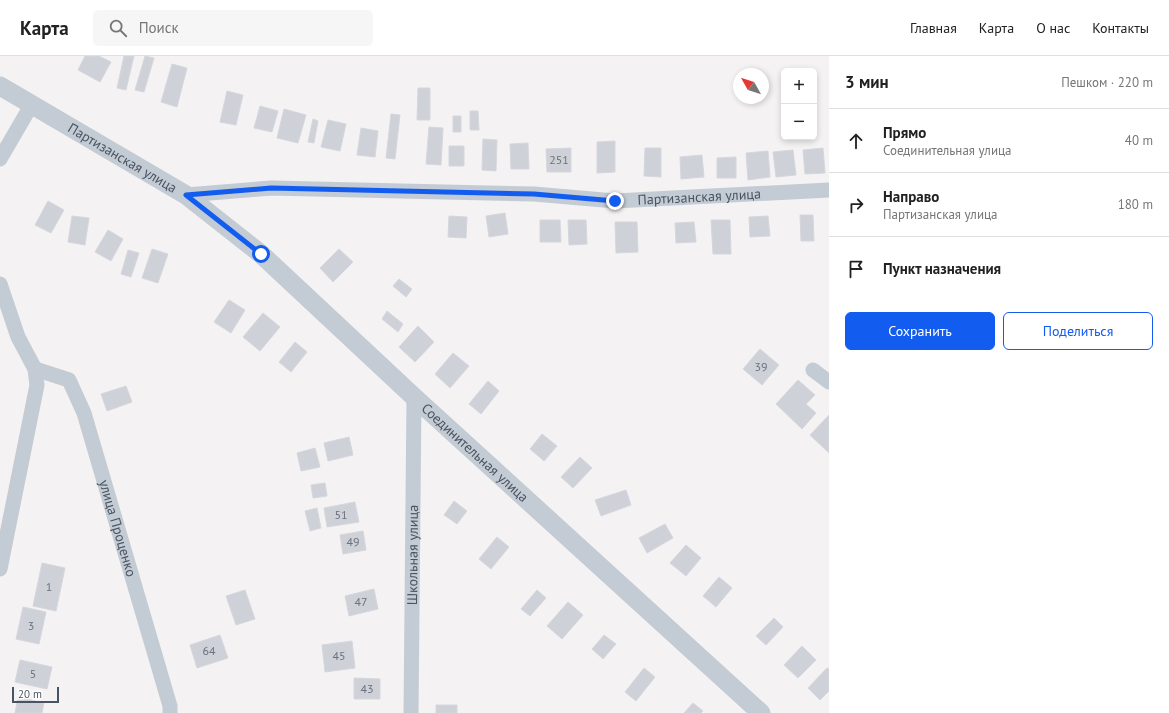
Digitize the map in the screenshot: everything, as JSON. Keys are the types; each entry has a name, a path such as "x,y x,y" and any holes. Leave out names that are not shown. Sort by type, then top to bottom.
{"street":[{"name":"Партизанская улица","path":"0,86 186,195 271,188 534,194 615,201 829,190"},
{"path":"0,159 32,104"},
{"name":"Соединительная улица","path":"186,195 261,254 414,397 761,713"},
{"path":"0,284 18,337 35,369 37,385 0,569"},
{"name":"улица Проценко","path":"35,369 69,380 84,413 170,706 170,713"},
{"path":"813,370 829,382"},
{"name":"Школьная улица","path":"411,713 414,397"}],"building":[{"path":"85,56 99,56 111,62 100,82 78,70"},
{"path":"124,56 134,56 126,90 117,88"},
{"path":"145,56 154,58 144,92 135,90"},
{"path":"172,64 187,68 177,107 161,102"},
{"path":"418,88 430,88 430,120 417,120"},
{"path":"227,91 243,95 236,125 220,122"},
{"path":"260,106 278,111 272,132 254,128"},
{"path":"284,109 306,115 298,143 277,138"},
{"path":"470,111 478,111 479,130 470,130"},
{"path":"391,114 400,115 395,159 386,158"},
{"path":"453,116 461,116 461,132 453,132"},
{"path":"313,119 318,121 314,143 308,142"},
{"path":"328,120 346,124 340,151 321,147"},
{"path":"429,127 443,128 441,165 426,164"},
{"path":"361,128 378,131 375,157 357,155"},
{"path":"483,139 497,140 496,171 482,170"},
{"path":"615,141 615,172 597,173 597,142"},
{"path":"528,143 529,169 511,169 510,144"},
{"path":"449,146 464,146 464,166 449,166"},
{"path":"571,148 571,172 547,172 546,149"},
{"path":"645,148 661,148 661,177 644,176"},
{"path":"823,148 825,173 805,174 803,150"},
{"path":"793,150 796,175 776,177 773,152"},
{"path":"768,151 770,177 748,180 746,153"},
{"path":"702,155 704,177 681,179 680,157"},
{"path":"736,157 736,178 717,178 717,158"},
{"path":"48,201 64,210 51,233 35,225"},
{"path":"505,213 508,234 489,237 486,216"},
{"path":"800,215 813,215 814,241 801,241"},
{"path":"72,216 89,218 85,245 68,242"},
{"path":"449,216 467,217 466,238 448,237"},
{"path":"768,216 770,236 750,237 749,217"},
{"path":"540,220 560,220 561,242 540,242"},
{"path":"568,220 586,220 587,244 569,245"},
{"path":"711,220 730,220 731,254 713,254"},
{"path":"615,222 637,222 638,252 616,253"},
{"path":"694,222 696,242 676,243 675,223"},
{"path":"108,230 123,239 111,261 95,252"},
{"path":"152,249 168,254 158,283 142,278"},
{"path":"339,249 353,262 333,282 320,268"},
{"path":"128,250 139,253 131,277 121,274"},
{"path":"399,279 412,289 406,297 393,286"},
{"path":"229,300 245,310 231,333 214,322"},
{"path":"387,311 403,324 398,332 382,319"},
{"path":"263,313 280,327 260,351 243,337"},
{"path":"418,326 434,342 415,362 399,347"},
{"path":"295,342 307,352 291,372 279,362"},
{"path":"760,349 779,365 762,385 743,369"},
{"path":"453,353 469,366 450,388 435,374"},
{"path":"798,380 815,395 806,404 816,413 802,429 776,404"},
{"path":"488,381 499,391 481,414 469,404"},
{"path":"126,386 132,402 107,411 101,394"},
{"path":"829,415 829,453 810,435"},
{"path":"542,434 557,446 544,461 530,449"},
{"path":"349,437 353,455 328,461 324,443"},
{"path":"315,448 320,467 301,471 297,453"},
{"path":"580,457 592,468 573,488 561,477"},
{"path":"325,483 327,496 313,498 311,485"},
{"path":"626,490 631,505 601,516 595,500"},
{"path":"454,501 467,511 457,524 444,515"},
{"path":"355,502 359,522 327,527 324,508"},
{"path":"317,508 321,528 310,531 305,511"},
{"path":"665,524 673,538 647,553 639,538"},
{"path":"363,531 366,550 343,554 340,535"},
{"path":"497,537 509,547 491,569 479,559"},
{"path":"686,545 701,558 686,576 670,563"},
{"path":"42,563 65,568 56,611 33,606"},
{"path":"719,577 732,588 716,607 703,596"},
{"path":"374,589 378,609 349,616 345,596"},
{"path":"245,590 255,619 236,625 226,596"},
{"path":"537,590 546,598 530,616 521,609"},
{"path":"568,602 583,615 562,639 547,626"},
{"path":"23,607 46,612 39,644 16,639"},
{"path":"774,618 783,627 766,645 756,636"},
{"path":"220,635 228,658 197,668 190,645"},
{"path":"604,635 616,644 603,659 592,649"},
{"path":"352,641 355,668 325,672 322,645"},
{"path":"802,646 816,660 798,678 784,665"},
{"path":"20,660 52,667 47,689 15,682"},
{"path":"644,668 655,677 636,701 625,692"},
{"path":"827,668 829,669 829,691 820,700 808,688"},
{"path":"354,678 380,679 380,699 354,699"},
{"path":"18,697 44,703 42,713 15,713"},
{"path":"693,703 703,711 701,713 684,713"},
{"path":"436,705 457,705 457,713 436,713"}],"route":[{"path":"261,254 186,195 271,188 534,194 615,201"}]}
